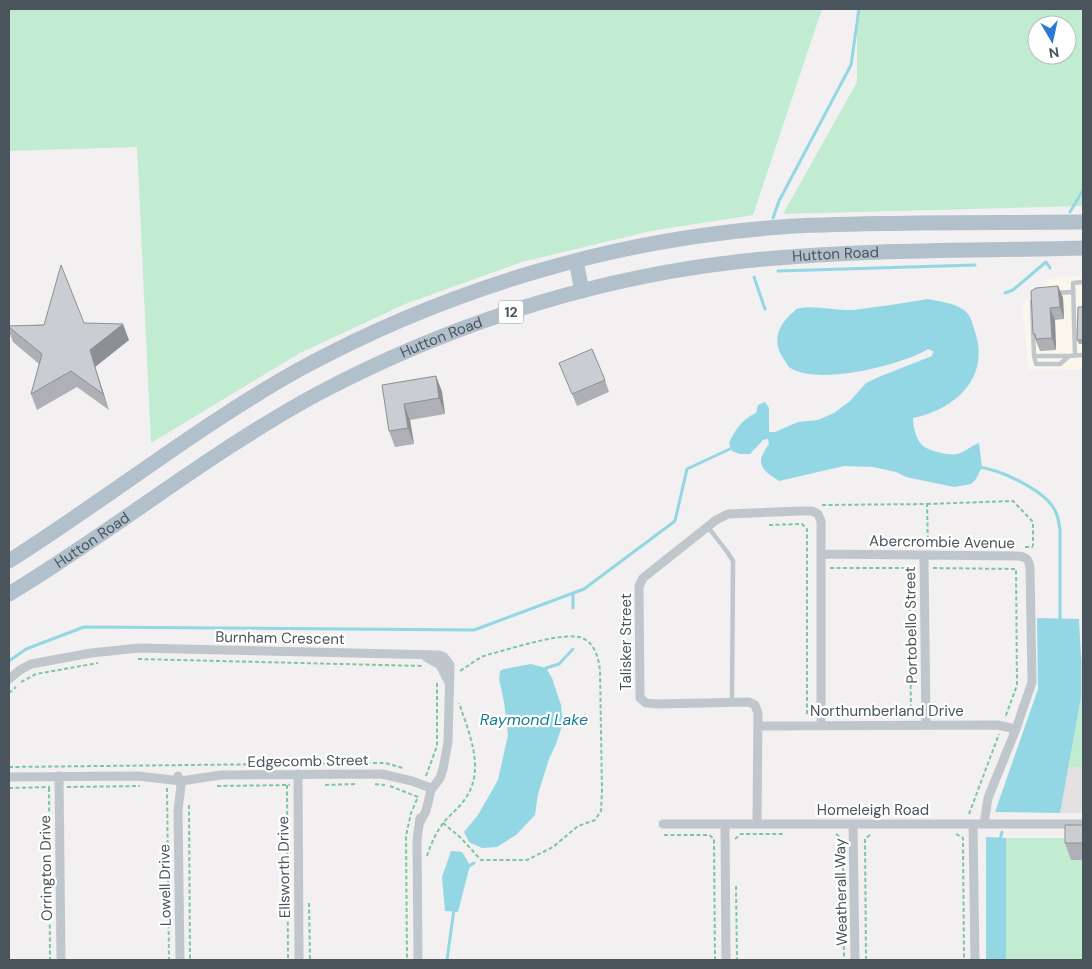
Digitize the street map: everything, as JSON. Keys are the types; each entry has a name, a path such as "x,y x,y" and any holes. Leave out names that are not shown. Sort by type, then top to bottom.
{"main road":[{"name":"Hutton Road","path":"9,561 239,404 302,368 374,333 502,282 576,261 671,241 782,227 853,224 1083,222"},
{"name":"Hutton Road","path":"9,594 39,576 245,436 319,393 427,342 514,311 582,291 684,269 763,259 839,254 1083,248"},
{"path":"576,261 582,291"}],"street":[{"name":"Talisker Street","path":"758,824 758,713 755,705 749,702 657,704 646,703 640,698 639,586 643,578 708,526 728,514 800,511 818,514 822,521 821,725"},
{"name":"Abercrombie Avenue","path":"822,554 1022,557 1027,559 1030,568 1032,674 1030,688 988,798 984,824"},
{"name":"Portobello Street","path":"926,556 926,724"},
{"name":"Burnham Crescent","path":"9,679 31,664 91,653 139,648 421,655 437,662 448,681 448,742 440,778 428,789 426,811 419,824 417,840 418,960"},
{"name":"Northumberland Drive","path":"758,726 926,724 997,725 1016,728"},
{"name":"Edgecomb Street","path":"9,777 138,776 153,773 177,781 203,772 221,775 382,774 428,789"},
{"name":"Ellsworth Drive","path":"298,774 299,960"},
{"name":"Orrington Drive","path":"59,776 61,960"},
{"name":"Lowell Drive","path":"177,781 180,960"},
{"name":"Homeleigh Road","path":"663,824 1083,824"},
{"path":"725,824 726,960"},
{"name":"Weatherall Way","path":"853,824 855,960"},
{"path":"973,824 975,960"}],"lane":[{"path":"1072,356 1073,283 1083,282"},
{"path":"1047,294 1073,292"},
{"path":"1034,298 1031,302 1036,364 1060,364 1072,356"},
{"path":"1034,356 1083,355"},
{"path":"708,526 733,561 732,703"}],"path":[{"path":"821,505 1014,501 1033,522 1035,545 1022,557"},
{"path":"926,556 927,504"},
{"path":"769,525 802,524 807,529 807,716"},
{"path":"909,568 911,715"},
{"path":"443,823 460,837 481,860 521,861 546,851 578,826 595,820 600,811 602,791 600,670 598,656 589,643 579,637 560,637 481,657 462,671 457,672"},
{"path":"131,658 423,666 429,668"},
{"path":"9,693 24,680 36,674 103,662"},
{"path":"425,777 434,756 438,737 436,675"},
{"path":"426,860 434,837 443,823 466,799 474,772 475,758 472,742 458,699"},
{"path":"9,766 385,763 403,768"},
{"path":"169,960 168,786 177,781"},
{"path":"326,785 359,784"},
{"path":"374,784 390,786 418,797 411,813 406,836 407,960"},
{"path":"287,785 288,960"},
{"path":"208,786 298,785"},
{"path":"9,788 148,786"},
{"path":"48,787 50,960"},
{"path":"189,805 190,960"},
{"path":"735,839 740,834 789,834"},
{"path":"828,834 838,834 843,839 843,848"},
{"path":"866,960 864,839 870,834 880,834"},
{"path":"948,834 958,834 963,838 964,960"},
{"path":"664,835 709,835 714,839 715,960"},
{"path":"843,867 844,960"},
{"path":"736,886 737,960"}],"shaded area":[{"path":"1083,276 1083,369 1029,370 1022,306 1051,277"},
{"path":"1081,657 1083,657 1083,813 1060,813 1060,756 1081,697"}],"green space":[{"path":"9,9 822,9 753,215 651,231 522,262 405,304 300,353 151,443 137,147 9,151"},
{"path":"857,9 1083,9 1083,206 783,214 857,82"},
{"path":"1070,660 1083,660 1083,767 1070,767"},
{"path":"1006,838 1083,838 1083,960 1006,960"}],"water":[{"path":"928,299 955,305 968,314 972,321 979,351 977,366 972,379 964,390 942,408 913,418 914,428 918,439 924,447 939,452 958,454 979,443 982,467 971,484 954,487 906,477 896,472 873,467 844,466 779,481 767,473 762,465 762,456 769,444 768,439 763,440 750,454 740,454 732,451 729,443 734,434 743,422 756,413 758,405 765,402 769,408 769,432 775,432 798,422 818,420 834,413 850,401 866,383 932,356 933,351 928,349 899,361 859,372 818,375 802,373 789,367 780,352 777,340 780,329 786,319 796,309 809,307 853,310"},
{"path":"1037,618 1079,619 1081,697 1060,813 995,812 1038,689"},
{"name":"Raymond Lake","path":"531,664 546,668 552,678 561,705 563,723 538,794 535,815 516,835 497,847 482,848 469,842 464,832 478,815 498,780 508,735 499,679 500,671"},
{"path":"986,837 1006,838 1006,960 986,960"},
{"path":"451,851 462,852 470,865 458,912 445,911 442,877"}],"building":[{"path":"61,265 84,323 123,324 90,350 103,394 71,371 31,394 42,354 9,327 44,325"},
{"path":"1058,286 1060,307 1050,308 1052,338 1036,339 1035,334 1033,334 1031,291 1036,288"},
{"path":"1078,307 1083,307 1083,340 1077,340"},
{"path":"592,349 605,380 572,394 559,363"},
{"path":"436,376 439,398 404,404 408,428 389,431 382,385"},
{"path":"1065,825 1083,825 1083,843 1065,843"}],"waterway":[{"path":"773,218 779,201 851,65 859,9"},
{"path":"1070,212 1083,190"},
{"path":"1005,293 1013,290 1046,262 1050,268"},
{"path":"778,271 975,265"},
{"path":"754,277 765,309"},
{"path":"9,661 26,649 84,627 474,630 584,589 675,521 687,469 734,447"},
{"path":"979,467 1020,481 1047,500 1055,510 1060,530 1060,621"},
{"path":"573,593 573,608"},
{"path":"545,671 546,668 559,664 573,649"},
{"path":"1000,840 1002,832"},
{"path":"467,867 474,863"},
{"path":"447,960 454,909"}]}
